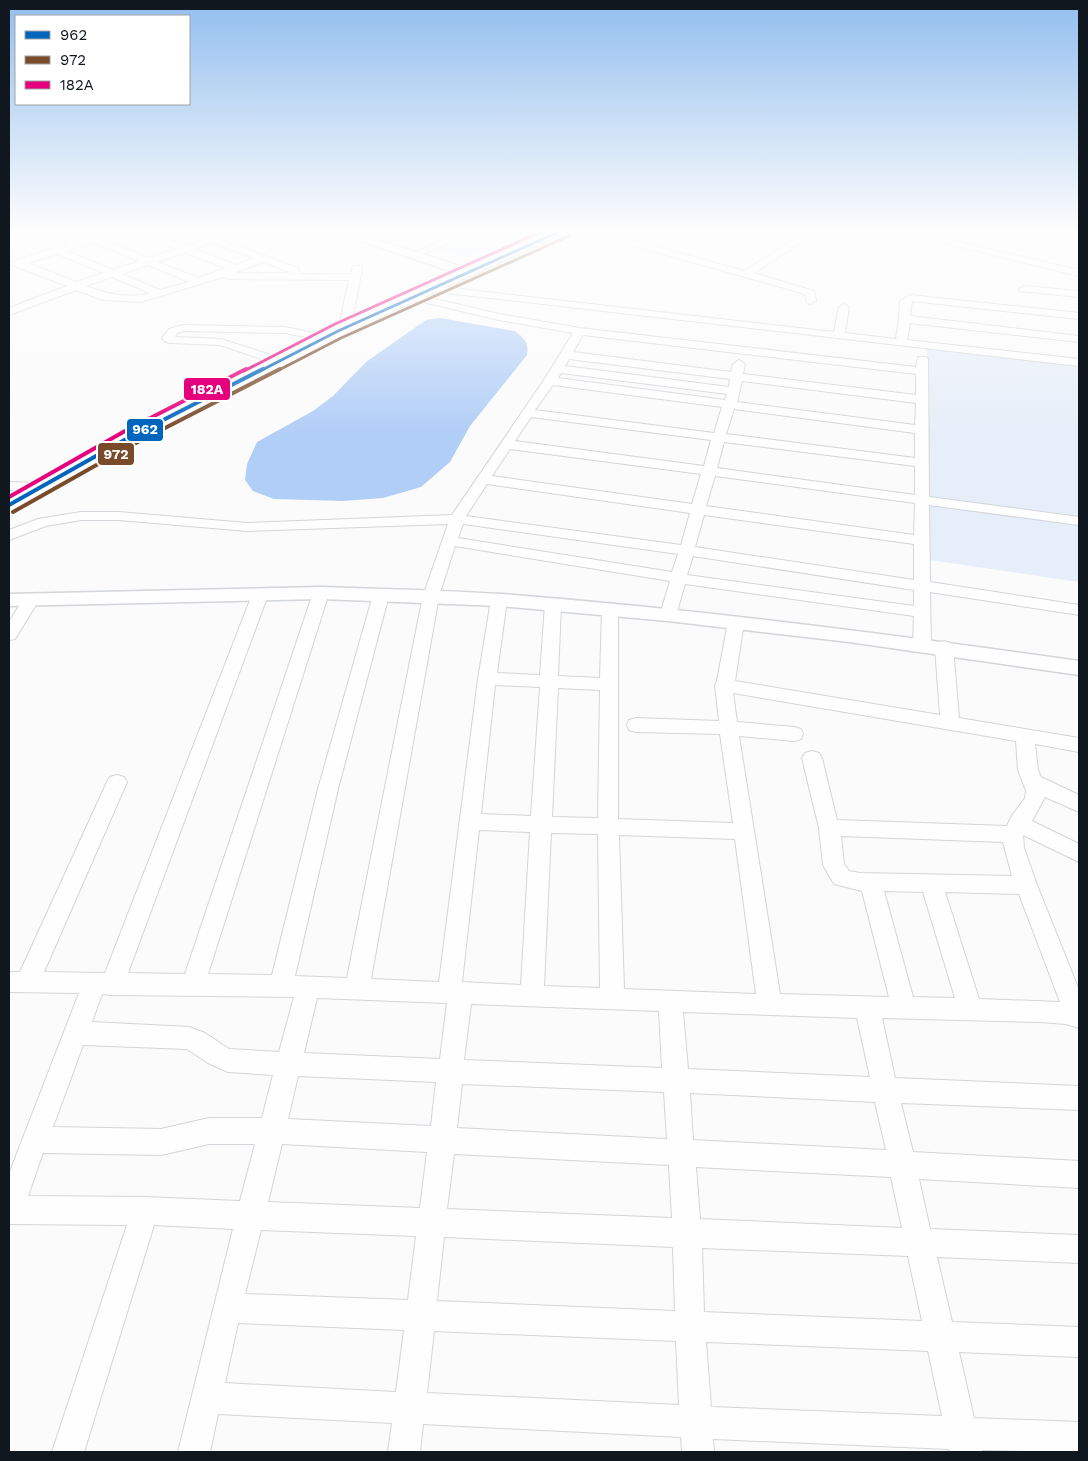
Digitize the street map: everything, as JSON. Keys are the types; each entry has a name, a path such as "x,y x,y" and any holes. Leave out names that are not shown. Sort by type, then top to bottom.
{"main road":[{"path":"9,495 136,426 270,358 346,321 402,297"},
{"path":"9,505 25,486 128,438 338,331 414,298"}],"street":[{"path":"9,312 47,297"},
{"path":"108,297 141,299 148,297"},
{"path":"346,321 351,297"},
{"path":"504,297 1079,363"},
{"path":"810,297 811,301"},
{"path":"414,298 499,317 580,331 922,372"},
{"path":"901,343 905,319 905,301 913,298 1079,316"},
{"path":"839,336 844,307"},
{"path":"905,319 1079,339"},
{"path":"668,615 734,391 741,325"},
{"path":"270,358 221,342 170,340 168,338 173,331 183,328 285,330 315,336"},
{"path":"357,989 432,596 457,519 554,375 580,331"},
{"path":"922,346 922,644"},
{"path":"566,355 922,400"},
{"path":"554,375 734,391"},
{"path":"554,375 730,405 922,430"},
{"path":"527,413 922,463"},
{"path":"506,444 1079,521"},
{"path":"483,479 922,541"},
{"path":"9,535 43,522 81,516 119,516 247,527 457,519 686,550 1079,610"},
{"path":"450,541 678,578 922,612"},
{"path":"193,986 321,593"},
{"path":"9,600 321,593 499,600 736,622 922,644 1079,668"},
{"path":"260,595 103,985 76,1033 9,1210 145,1211 1079,1249"},
{"path":"194,1452 290,1062 295,987 328,789 381,595"},
{"path":"9,635 30,600"},
{"path":"404,1452 450,1070 470,822 487,679 499,600"},
{"path":"532,996 553,605"},
{"path":"610,610 608,826 612,999"},
{"path":"736,622 724,685 724,695 770,1004"},
{"path":"944,647 950,722"},
{"path":"487,679 608,684"},
{"path":"724,685 1079,745"},
{"path":"636,725 729,728 794,734"},
{"path":"1025,735 1028,770 1036,792 1034,799 1015,828 1014,848 1026,885 1079,1017"},
{"path":"812,758 829,828 834,865 842,878 851,881 871,882 1026,885"},
{"path":"117,782 18,982 295,987 670,1001 1040,1011 1066,1013 1079,1017"},
{"path":"1033,782 1079,804"},
{"path":"470,822 744,831"},
{"path":"829,828 1015,828 1079,854"},
{"path":"871,882 904,1008"},
{"path":"931,883 970,1010"},
{"path":"670,1001 687,1233 690,1327 697,1437"},
{"path":"867,1007 964,1443"},
{"path":"76,1033 190,1038 201,1043 224,1060 1079,1098"},
{"path":"35,1140 161,1142 209,1131 273,1131 1079,1174"},
{"path":"68,1452 145,1211"},
{"path":"228,1308 1079,1342"},
{"path":"206,1398 410,1409 697,1437 964,1443 1079,1438"}],"shaded area":[{"path":"927,348 1079,365 1079,582 930,560"}],"water":[{"path":"440,318 515,331 527,344 527,355 470,426 450,462 421,487 383,498 343,501 274,499 253,491 245,480 247,464 257,442 313,411 333,396 366,362 426,320"}],"transit line":[{"name":"182A","path":"9,497 125,431 335,324 395,297"},
{"name":"962","path":"9,505 128,438 338,331 413,297"},
{"name":"972","path":"13,512 132,445 341,338 432,297"}]}
